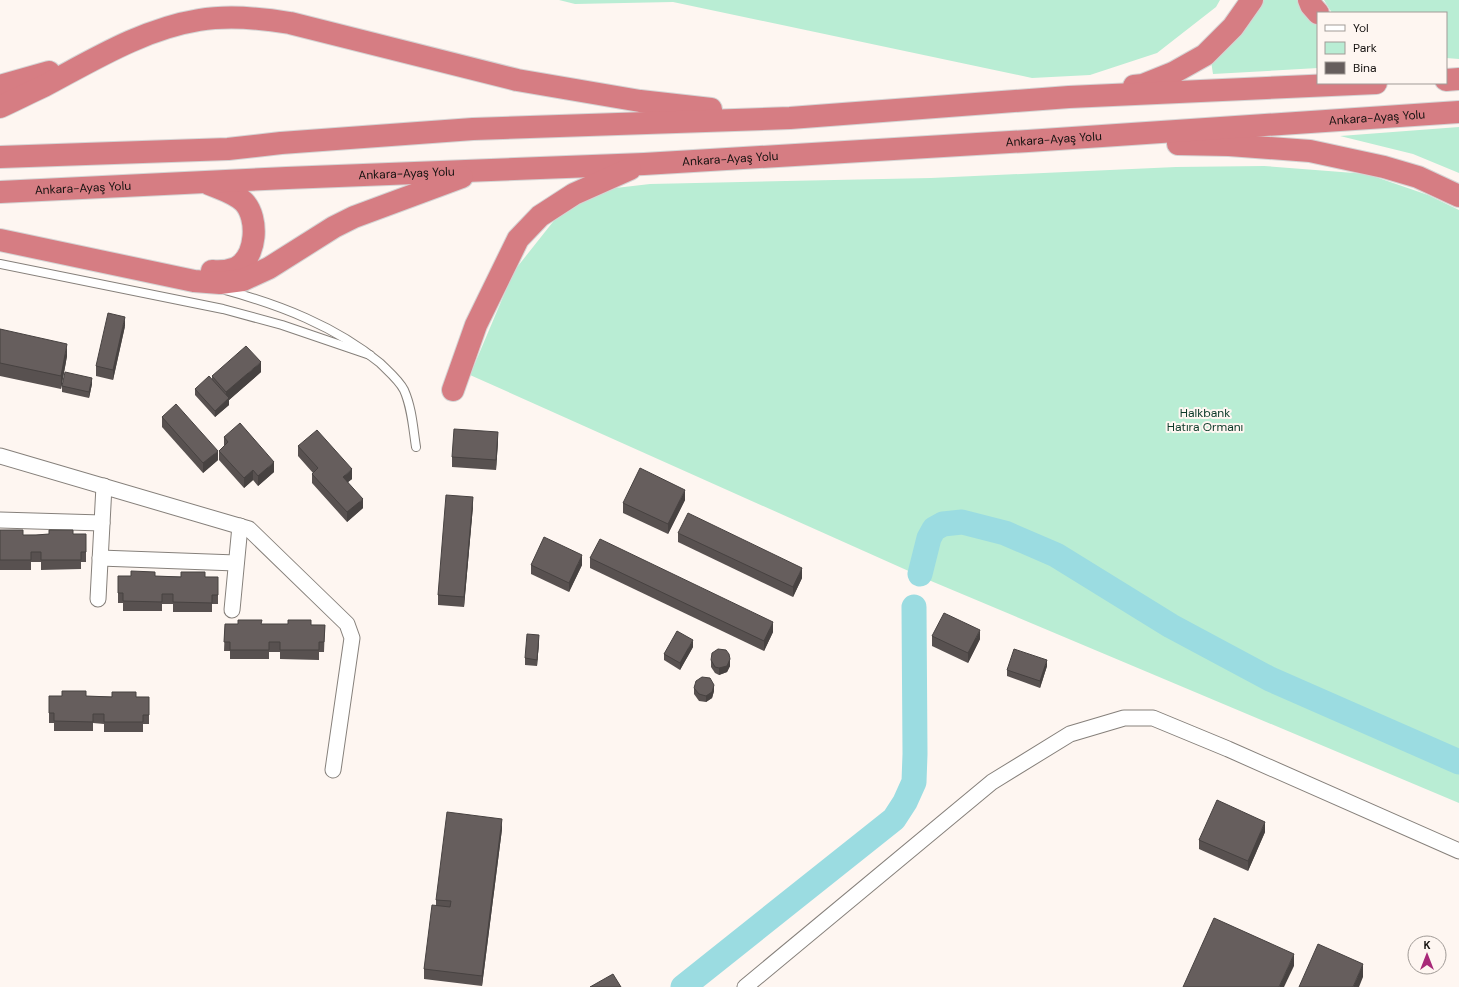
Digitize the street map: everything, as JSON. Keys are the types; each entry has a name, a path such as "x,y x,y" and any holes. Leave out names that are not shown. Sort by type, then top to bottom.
{"highway":[{"path":"1069,97 1143,85 1174,73 1205,55 1233,27 1252,0"},
{"path":"1309,0 1317,13"},
{"path":"0,107 43,86 92,59 144,36 175,25 226,17 252,18 290,23 370,42 489,74 570,90 640,102 790,118"},
{"path":"0,86 92,59"},
{"path":"1447,68 1459,68"},
{"path":"1447,80 1459,79"},
{"path":"0,157 228,149 281,143 473,129 790,118 1069,97 1354,84"},
{"name":"Ankara-Ayaş Yolu","path":"0,192 482,169 644,164 1028,141 1459,112"},
{"path":"1028,141 1229,145 1310,151 1384,167 1412,175 1459,196"},
{"path":"453,390 476,325 518,240 540,216 574,194 644,164"},
{"path":"0,240 194,281 220,283 244,280 269,268 343,222 402,198 482,169"},
{"path":"0,230 204,270 219,272 229,270 243,263 252,246 254,234 252,215 244,202 238,197 204,182"}],"street":[{"path":"0,456 249,529 347,624 352,638 333,770"},
{"path":"98,599 104,486"},
{"path":"0,520 102,523"},
{"path":"232,610 240,526"},
{"path":"100,558 236,563"},
{"path":"745,987 992,782 1070,734 1124,718 1153,718 1459,851"}],"lane":[{"path":"0,264 223,309 282,325 370,355"},
{"path":"194,281 240,294 294,313 344,337 370,355 391,374 403,389 410,408 416,447"}],"green space":[{"path":"559,0 1220,0 1216,7 1157,53 1090,75 1032,78 673,2 575,4"},
{"path":"1263,0 1301,0 1305,12 1317,23 1317,68 1213,74 1211,61 1246,28"},
{"path":"1324,0 1459,0 1459,59 1447,58 1447,12 1331,12"},
{"path":"1459,127 1459,173 1413,154 1340,136"},
{"name":"Halkbank Hatıra Ormanı","path":"1264,166 1367,174 1428,195 1459,210 1459,803 931,581 470,375 514,271 560,213 607,189 650,184 931,178 1176,167"}],"building":[{"path":"108,313 125,317 113,370 96,366"},
{"path":"0,329 67,344 61,376 0,363"},
{"path":"246,346 261,362 226,392 212,376"},
{"path":"65,372 92,378 89,392 62,386"},
{"path":"209,376 229,398 215,411 195,389"},
{"path":"176,404 218,451 203,463 162,417"},
{"path":"240,423 274,462 258,476 253,470 244,478 219,451 228,442 224,437"},
{"path":"454,429 498,432 496,460 452,457"},
{"path":"317,430 352,469 343,477 363,499 347,512 312,474 318,468 298,446"},
{"path":"640,468 685,490 668,524 623,503"},
{"path":"446,495 473,497 464,597 438,595"},
{"path":"688,513 802,568 793,587 678,533"},
{"path":"0,530 23,530 23,535 36,535 49,534 49,530 73,530 73,534 86,534 86,552 81,552 81,560 41,560 41,552 31,552 31,560 0,560"},
{"path":"544,537 582,555 569,583 531,565"},
{"path":"600,539 773,622 764,641 590,558"},
{"path":"131,571 155,572 155,576 181,577 181,572 205,572 205,577 218,577 218,595 212,595 212,603 173,602 173,594 162,594 162,602 123,601 123,593 118,593 118,576 131,576"},
{"path":"944,613 980,630 968,653 932,636"},
{"path":"238,620 262,620 261,624 288,624 288,620 311,620 311,625 325,625 324,642 319,642 319,650 280,650 280,642 269,642 269,650 230,650 230,642 224,642 225,624 238,624"},
{"path":"677,631 693,640 680,663 664,654"},
{"path":"527,634 539,635 537,660 525,658"},
{"path":"718,649 726,650 729,654 730,659 727,666 719,668 715,667 711,660 712,653"},
{"path":"1014,649 1047,660 1040,681 1007,670"},
{"path":"702,677 710,678 714,685 712,692 706,696 699,694 694,688 696,681"},
{"path":"62,691 86,691 86,696 112,697 112,692 136,692 136,697 149,697 149,715 143,715 143,722 104,722 104,714 93,714 93,722 54,721 54,713 49,713 49,696 62,696"},
{"path":"1217,800 1265,822 1248,861 1199,840"},
{"path":"447,812 502,819 482,976 424,969 432,905 450,907 451,901 436,900"},
{"path":"1214,918 1294,954 1279,987 1183,987"},
{"path":"1318,944 1363,964 1353,987 1299,987"},
{"path":"613,974 621,987 590,987"}],"waterway":[{"path":"920,574 929,538 934,529 943,524 962,522 1005,533 1056,555 1171,626 1270,679 1459,762"},
{"path":"683,987 894,819 905,802 914,782 914,607"}]}
